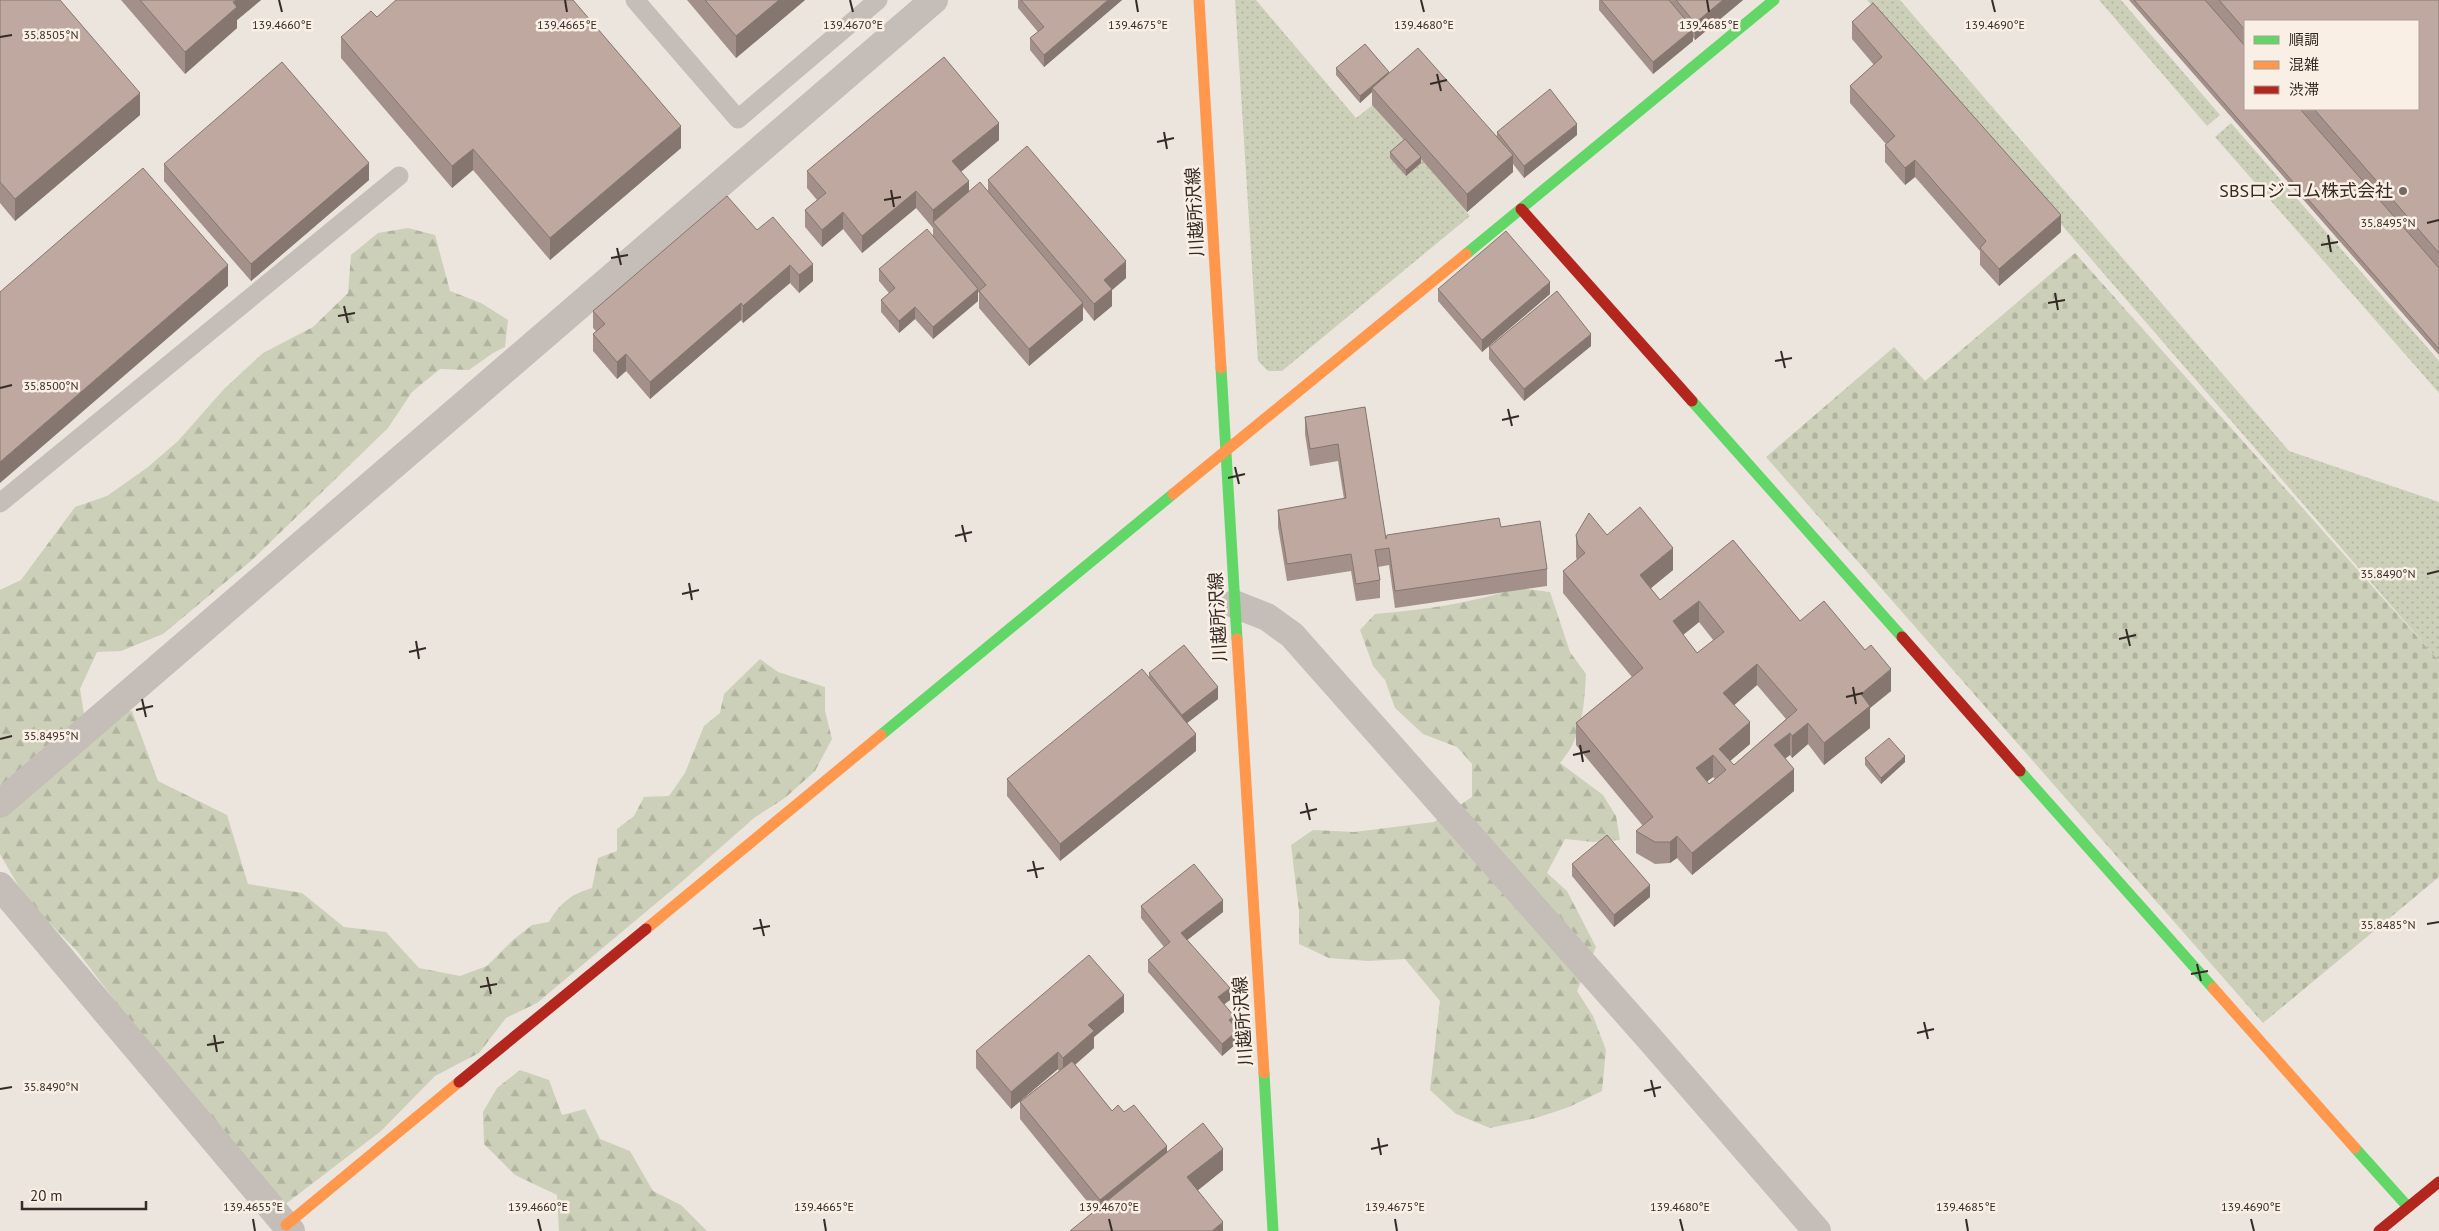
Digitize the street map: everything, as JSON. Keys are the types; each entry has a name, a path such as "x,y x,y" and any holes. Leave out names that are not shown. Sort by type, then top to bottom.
{"street":[{"path":"0,804 934,0"},
{"name":"川越所沢線","path":"1200,0 1227,450 1234,604 1273,1231"},
{"path":"0,886 288,1228 1227,450 1774,0"},
{"path":"1521,209 2408,1208"},
{"path":"1234,604 1267,617 1292,635 1656,1045 1817,1231"},
{"path":"2380,1231 2439,1182"}],"lane":[{"path":"635,0 738,119 878,0"},
{"path":"0,503 399,176"}],"green space":[{"path":"1235,0 1256,0 1356,118 1374,104 1470,216 1282,371 1268,371 1258,361"},
{"path":"1867,0 1900,0 2289,451 2439,502 2439,661"},
{"path":"2099,0 2121,0 2220,115 2207,126"},
{"path":"2231,123 2439,361 2439,393 2215,137"},
{"path":"408,228 435,235 450,291 481,303 508,320 505,347 469,370 440,369 412,392 388,428 252,560 163,634 121,651 97,652 80,689 84,714 132,711 158,781 227,815 248,884 302,893 344,927 386,932 419,968 460,976 487,966 513,940 532,925 549,922 557,910 572,896 592,888 598,858 617,851 617,829 634,816 644,797 669,796 685,773 704,726 720,713 724,694 760,659 778,672 825,687 825,711 832,739 815,771 785,798 754,818 678,885 537,1003 506,1018 479,1053 435,1076 381,1131 283,1206 147,1043 77,951 26,899 0,854 0,590 21,580 75,507 107,496 148,467 178,441 224,389 263,353 313,327 348,293 351,255 378,233"},
{"path":"2075,253 2439,661 2439,877 2263,1023 1766,457 1894,347 1925,381"},
{"path":"1518,588 1550,592 1570,652 1586,674 1583,710 1578,732 1568,753 1560,763 1603,795 1616,816 1620,840 1593,842 1565,839 1547,873 1567,891 1596,947 1577,991 1593,1016 1606,1050 1602,1091 1569,1107 1536,1118 1490,1128 1456,1114 1430,1090 1440,1001 1405,959 1368,961 1329,958 1299,944 1299,911 1291,845 1313,830 1354,832 1434,822 1472,797 1472,764 1457,747 1423,734 1395,708 1385,680 1373,666 1360,630 1375,614 1447,605 1483,598"},
{"path":"520,1070 549,1080 562,1115 585,1109 600,1139 630,1151 653,1191 681,1205 707,1231 559,1231 557,1195 515,1175 484,1144 483,1112 497,1088"}],"building":[{"path":"0,0 60,0 140,93 15,199 0,182"},
{"path":"140,0 236,0 233,2 237,7 185,52"},
{"path":"396,0 573,0 681,126 550,238 473,149 452,166 341,37 371,11 377,17"},
{"path":"705,0 779,0 736,36"},
{"path":"1021,0 1108,0 1044,55 1030,38 1044,27"},
{"path":"1601,0 1669,0 1693,29 1653,62"},
{"path":"1676,0 1723,0 1695,23"},
{"path":"2134,0 2205,0 2244,45 2244,110 2301,110 2439,268 2439,349"},
{"name":"SBSロジコム株式会社","path":"2219,0 2439,0 2439,253 2315,110 2419,110 2419,20 2244,20 2244,29"},
{"path":"1873,3 2061,215 1999,269 1980,248 1986,241 1915,160 1905,168 1885,145 1895,136 1850,86 1882,57 1852,22"},
{"path":"1365,44 1389,72 1360,96 1336,68"},
{"path":"1418,48 1513,155 1467,194 1372,88"},
{"path":"944,57 999,123 952,161 969,181 933,210 916,191 862,236 843,212 822,230 805,210 826,193 807,171"},
{"path":"282,62 369,163 251,264 164,164"},
{"path":"1550,89 1577,124 1524,166 1497,132"},
{"path":"1405,139 1421,157 1406,170 1390,152"},
{"path":"1027,146 1126,261 1104,280 1112,289 1094,304 988,180"},
{"path":"143,168 228,265 0,462 0,292"},
{"path":"980,182 1083,303 1029,349 979,291 986,285 933,222"},
{"path":"727,196 757,230 773,217 813,264 799,275 790,265 743,306 741,303 650,382 626,354 617,362 593,334 605,324 593,311"},
{"path":"927,229 978,289 933,327 915,307 899,321 881,300 895,288 879,269"},
{"path":"1506,231 1550,282 1482,340 1438,289"},
{"path":"1557,291 1591,334 1524,389 1489,347"},
{"path":"1365,407 1386,539 1387,535 1499,518 1501,527 1540,521 1547,569 1395,591 1389,548 1375,550 1380,580 1356,584 1351,554 1287,564 1278,510 1346,498 1338,444 1310,449 1305,417"},
{"path":"1640,507 1673,548 1640,575 1660,600 1733,540 1800,621 1824,601 1865,650 1871,645 1891,669 1861,694 1870,706 1824,743 1808,723 1792,736 1790,733 1774,745 1794,769 1692,853 1677,836 1670,842 1655,842 1636,831 1653,817 1576,723 1643,668 1563,571 1585,553 1578,545 1576,535 1589,513 1607,535","holes":["1699,601 1724,632 1697,653 1673,621","1757,664 1797,710 1734,765 1719,749 1750,722 1723,693","1713,755 1726,770 1709,784 1696,768"]},
{"path":"1184,645 1218,687 1182,715 1149,673"},
{"path":"1142,669 1196,734 1060,844 1007,779"},
{"path":"1889,738 1905,756 1881,778 1865,758"},
{"path":"1607,835 1650,885 1614,915 1572,864"},
{"path":"1194,864 1223,900 1181,933 1230,988 1218,997 1234,1016 1229,1020 1238,1030 1222,1044 1148,960 1170,942 1141,906"},
{"path":"1089,955 1124,995 1088,1025 1094,1031 1063,1058 1058,1052 1011,1092 976,1051"},
{"path":"1072,1061 1112,1111 1118,1105 1124,1112 1134,1105 1167,1146 1100,1200 1020,1102"},
{"path":"1203,1123 1223,1149 1187,1177 1223,1222 1212,1231 1070,1231"}],"traffic: fast":[{"path":"1466,254 1774,0"},
{"path":"1221,368 1237,639"},
{"path":"1692,401 1902,637"},
{"path":"881,735 1173,494"},
{"path":"2020,771 2213,988"},
{"path":"1264,1073 1273,1231"},
{"path":"2355,1148 2408,1207"}],"traffic: slow":[{"path":"1199,0 1221,368"},
{"path":"1173,494 1466,254"},
{"path":"1237,639 1264,1073"},
{"path":"646,929 881,735"},
{"path":"2213,988 2355,1148"},
{"path":"286,1225 459,1082"}],"traffic: jam":[{"path":"1521,209 1692,401"},
{"path":"1902,637 2020,771"},
{"path":"459,1082 646,929"},
{"path":"2379,1231 2439,1182"}],"place":[{"name":"SBSロジコム株式会社","path":"2403,191"}]}
